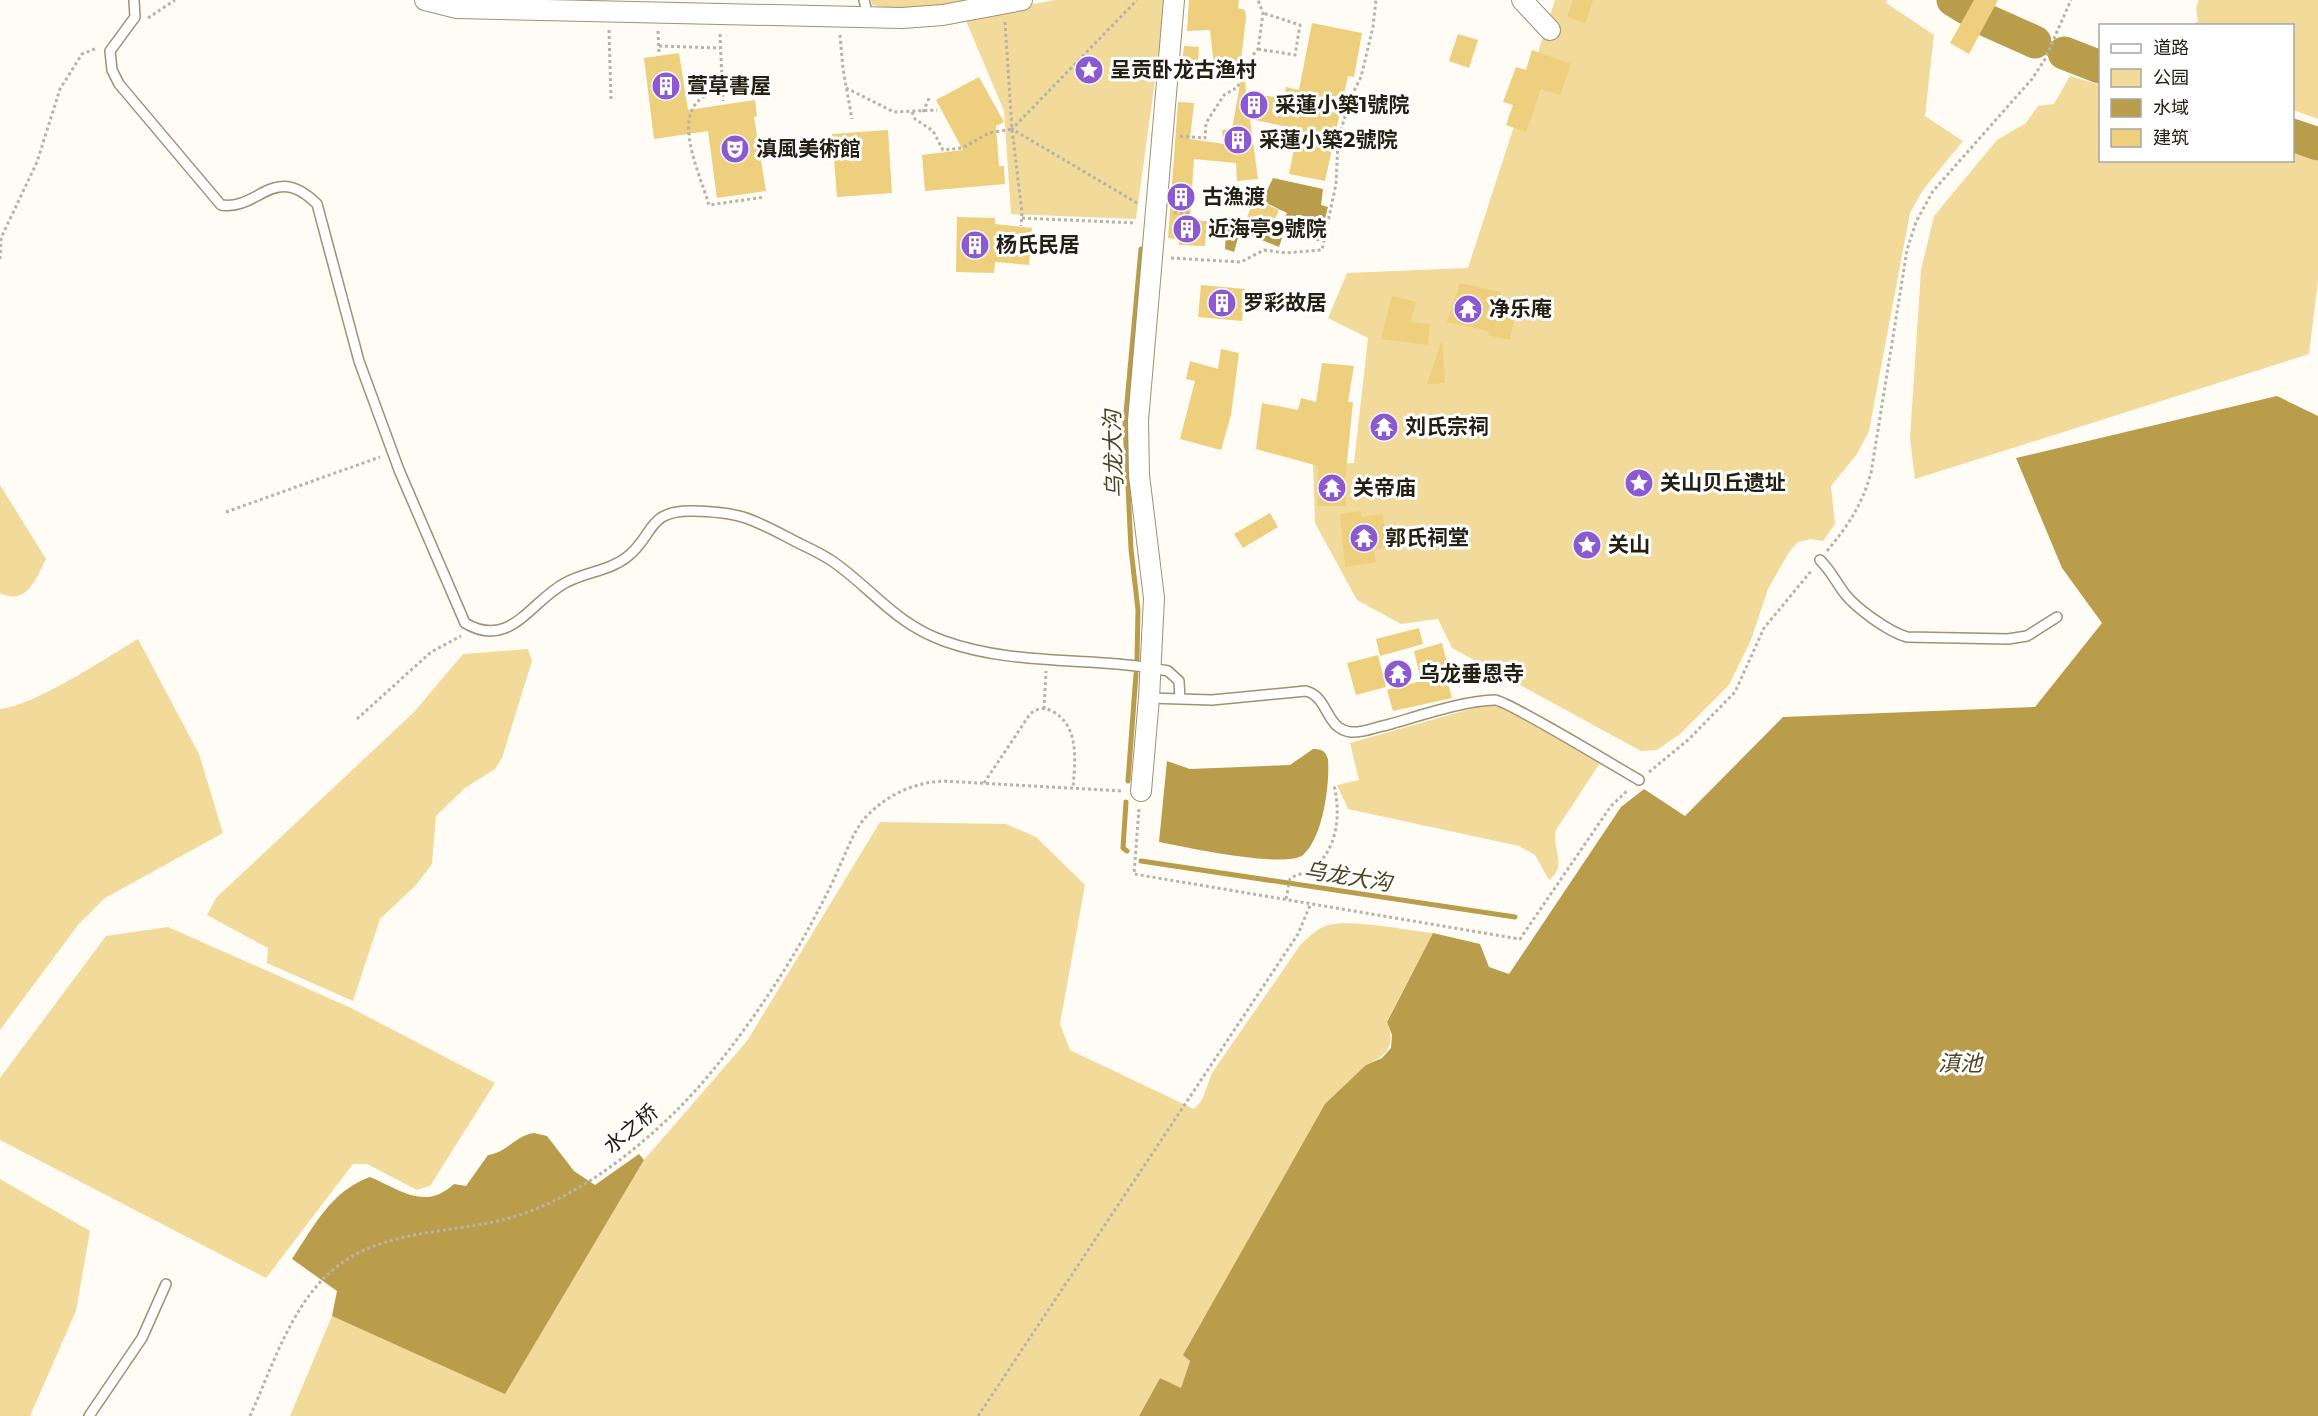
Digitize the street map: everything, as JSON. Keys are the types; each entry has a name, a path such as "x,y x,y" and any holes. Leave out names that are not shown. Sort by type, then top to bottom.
{"street":[{"path":"425,0 457,8 609,11 840,15 866,8 902,18 943,15 1013,2"},
{"path":"1141,792 1154,598 1139,475 1138,421 1150,259 1174,0"},
{"path":"1522,0 1551,30"}],"lane":[{"path":"134,0 132,22 110,51 112,70 119,84 221,205 231,207 275,187 298,190 317,204 359,361 393,453 458,611 465,623 472,628 478,631 490,631 506,627 524,617 564,583 615,564 629,556 651,526 662,517 676,511 726,511 754,519 818,552 836,563 889,611 943,641 966,648 1047,660 1151,668 1174,674 1181,686 1180,699"},
{"path":"1820,560 1834,574 1846,596 1893,633 1907,637 2008,639 2026,636 2057,617"},
{"path":"1149,698 1212,700 1306,692 1315,694 1321,700 1333,723 1342,729 1358,732 1444,710 1497,700 1640,780"},
{"path":"88,1416 142,1338 166,1284"}],"path":[{"path":"132,22 144,20 175,0"},
{"path":"912,112 915,119 933,131 943,150 962,148 989,133 1012,129 1137,0"},
{"path":"1205,138 1206,123 1224,95 1239,87 1243,67 1258,50 1263,13 1258,0"},
{"path":"1150,259 1163,260 1175,257 1241,262 1264,250 1287,253 1322,250 1336,184 1338,141 1350,99 1361,77 1373,27 1376,0"},
{"path":"1141,792 1134,874 1520,939 1611,806 1688,740 1735,692 1764,628 1853,520 1871,473 1907,250 1916,222 1933,191 2032,79 2045,59 2072,0"},
{"path":"1013,2 1012,129 1021,226"},
{"path":"609,11 611,100"},
{"path":"721,12 720,48 723,101"},
{"path":"1258,50 1295,56 1300,25 1263,13"},
{"path":"840,15 846,88 852,119"},
{"path":"658,46 720,48"},
{"path":"0,259 1,238 37,162 60,88 82,54 96,47 110,51"},
{"path":"846,88 894,112 937,110"},
{"path":"722,91 703,95 698,99 688,119 694,153 709,205 765,197"},
{"path":"923,112 930,96"},
{"path":"1012,129 1154,213"},
{"path":"1022,218 1137,223"},
{"path":"226,512 393,453"},
{"path":"357,719 431,652 467,634 472,628"},
{"path":"1044,708 1047,660"},
{"path":"984,783 1030,714 1044,708 1061,717 1074,741 1073,788"},
{"name":"水之桥","path":"250,1416 299,1312 317,1286 338,1267 362,1252 404,1236 501,1220 530,1211 562,1197 598,1176 659,1127 700,1084 736,1038 789,959 864,820 892,795 908,787 931,782 1141,792"},
{"path":"1286,899 1290,879 1309,872 1328,850 1338,822 1339,806 1334,785"},
{"path":"978,1416 1298,934 1311,903"}],"green space":[{"path":"871,0 981,0 905,11 872,5"},
{"path":"1056,0 1166,0 1136,219 1011,214 1004,111 964,16"},
{"path":"1555,0 1887,0 1886,3 1934,35 1925,116 1963,141 1923,190 1910,213 1869,431 1857,454 1831,486 1835,524 1823,541 1811,539 1798,542 1789,552 1768,589 1751,640 1729,685 1680,734 1657,750 1641,751 1452,648 1438,619 1401,624 1357,600 1315,523 1313,465 1354,463 1368,338 1328,318 1347,273 1468,268"},
{"path":"2199,0 2318,0 2318,119 2294,110 2294,24 2194,24 2198,21 2196,8"},
{"path":"2070,76 2099,85 2099,162 2294,162 2294,147 2318,155 2318,281 2309,354 1915,479 1910,438 1921,270 1934,216 1997,140 2026,123 2038,106 2054,104"},
{"path":"0,485 46,559 34,582 24,593 17,596 0,593"},
{"path":"138,639 199,754 223,833 105,898 78,925 0,1030 0,709 14,706 50,691"},
{"path":"528,649 532,661 502,758 495,769 465,788 436,816 432,864 416,885 380,919 353,1001 267,963 268,948 207,915 216,898 414,712 463,654"},
{"path":"1488,704 1501,706 1600,763 1556,830 1559,862 1555,874 1549,880 1535,855 1519,846 1348,809 1337,785 1359,780 1350,743"},
{"path":"880,822 1006,824 1036,837 1085,885 1060,1024 1070,1050 1194,1109 1202,1100 1212,1073 1301,944 1316,931 1328,925 1351,923 1433,933 1387,1021 1391,1037 1388,1048 1380,1057 1366,1065 1184,1355 1190,1361 1181,1389 1160,1378 1139,1416 290,1416 332,1316 505,1393 644,1160 747,1041"},
{"path":"168,927 351,1008 495,1083 430,1186 417,1190 367,1164 353,1164 266,1278 0,1140 0,1078 106,936"},
{"path":"0,1179 90,1231 76,1311 30,1416 0,1416"}],"water":[{"path":"1273,178 1323,189 1321,205 1328,207 1319,241 1283,235 1279,247 1240,231 1234,252 1225,249 1226,230 1234,217 1275,236 1287,213 1262,201"},
{"name":"滇池","path":"2277,396 2318,416 2318,1416 1139,1416 1160,1378 1181,1388 1190,1361 1183,1355 1325,1104 1366,1065 1382,1058 1391,1048 1392,1035 1387,1022 1433,933 1480,944 1489,967 1509,974 1621,807 1644,789 1685,816 1783,717 2035,707 2102,623 2062,568 2016,458"},
{"path":"1313,749 1323,751 1327,756 1328,782 1324,810 1316,836 1303,855 1293,859 1277,860 1211,852 1159,842 1167,761 1190,769 1290,765"},
{"path":"534,1133 547,1136 574,1171 595,1185 639,1154 644,1160 505,1394 332,1316 337,1291 292,1259 316,1222 334,1200 356,1183 370,1177 403,1192 423,1197 433,1196 454,1184 466,1186 488,1155 495,1154 521,1137"}],"building":[{"path":"1189,0 1239,0 1238,8 1245,10 1246,18 1240,68 1214,66 1210,30 1187,31"},
{"path":"1573,0 1593,0 1585,23 1567,17"},
{"path":"1974,0 1998,0 1969,54 1950,43"},
{"path":"1312,23 1362,33 1354,77 1348,76 1325,181 1289,174 1298,129 1250,119 1258,179 1237,181 1236,163 1194,159 1190,220 1207,221 1205,246 1179,245 1179,239 1168,238 1178,102 1194,103 1190,139 1224,144 1222,130 1232,129 1241,79 1245,79 1246,92 1284,99 1286,87 1299,90"},
{"path":"1458,34 1478,40 1469,68 1449,61"},
{"path":"1184,46 1199,47 1198,64 1182,63"},
{"path":"1532,50 1571,64 1560,95 1541,89 1526,132 1506,125 1513,105 1503,102 1516,67 1526,70"},
{"path":"679,53 688,110 755,100 757,116 754,117 766,191 717,198 708,131 654,139 644,58"},
{"path":"979,77 1004,122 996,126 999,166 1004,166 1005,184 925,191 922,155 963,150 936,100"},
{"path":"888,130 892,193 837,197 832,134"},
{"path":"1255,199 1279,210 1270,230 1246,219"},
{"name":"杨氏民居","path":"957,217 995,218 995,224 1032,228 1029,265 995,262 994,273 956,272"},
{"path":"1460,283 1501,292 1498,305 1516,309 1510,340 1488,335 1489,331 1447,322"},
{"name":"罗彩故居","path":"1201,285 1245,289 1242,321 1198,317"},
{"path":"1392,296 1416,302 1411,322 1430,324 1428,345 1381,339"},
{"path":"1442,340 1445,383 1427,384"},
{"path":"1221,349 1239,353 1231,415 1221,450 1180,439 1195,381 1186,379 1190,361 1218,369"},
{"path":"1322,363 1354,366 1348,402 1353,402 1345,482 1346,506 1317,506 1318,466 1256,449 1262,403 1298,410 1301,398 1316,402"},
{"name":"郭氏祠堂","path":"1361,511 1362,517 1383,514 1387,548 1374,550 1376,562 1345,567 1340,514"},
{"path":"1270,513 1278,527 1243,548 1234,534"},
{"path":"1419,628 1423,644 1380,656 1376,639"},
{"path":"1442,643 1450,675 1446,676 1452,698 1393,711 1387,690 1421,681 1414,651"},
{"path":"1378,655 1386,687 1356,695 1347,663"}],"waterway":[{"path":"1953,0 1966,8"},
{"path":"1988,21 2035,42"},
{"path":"2064,53 2099,67"},
{"path":"2294,136 2318,144"},
{"name":"乌龙大沟","path":"1137,659 1138,610 1131,549 1125,424 1141,249"},
{"name":"乌龙大沟","path":"1128,781 1136,674"},
{"name":"乌龙大沟","path":"1126,802 1123,848 1127,851"},
{"name":"乌龙大沟","path":"1141,861 1515,917"}],"place":[{"name":"呈贡卧龙古渔村","path":"1089,70"},
{"name":"萱草書屋","path":"666,86"},
{"name":"采蓮小築1號院","path":"1254,105"},
{"name":"采蓮小築2號院","path":"1238,140"},
{"name":"滇風美術館","path":"735,149"},
{"name":"古漁渡","path":"1181,197"},
{"name":"近海亭9號院","path":"1187,229"},
{"name":"杨氏民居","path":"975,245"},
{"name":"罗彩故居","path":"1222,303"},
{"name":"净乐庵","path":"1468,309"},
{"name":"刘氏宗祠","path":"1384,427"},
{"name":"关山贝丘遗址","path":"1639,483"},
{"name":"关帝庙","path":"1332,488"},
{"name":"郭氏祠堂","path":"1364,538"},
{"name":"关山","path":"1587,545"},
{"name":"乌龙垂恩寺","path":"1398,674"}]}
